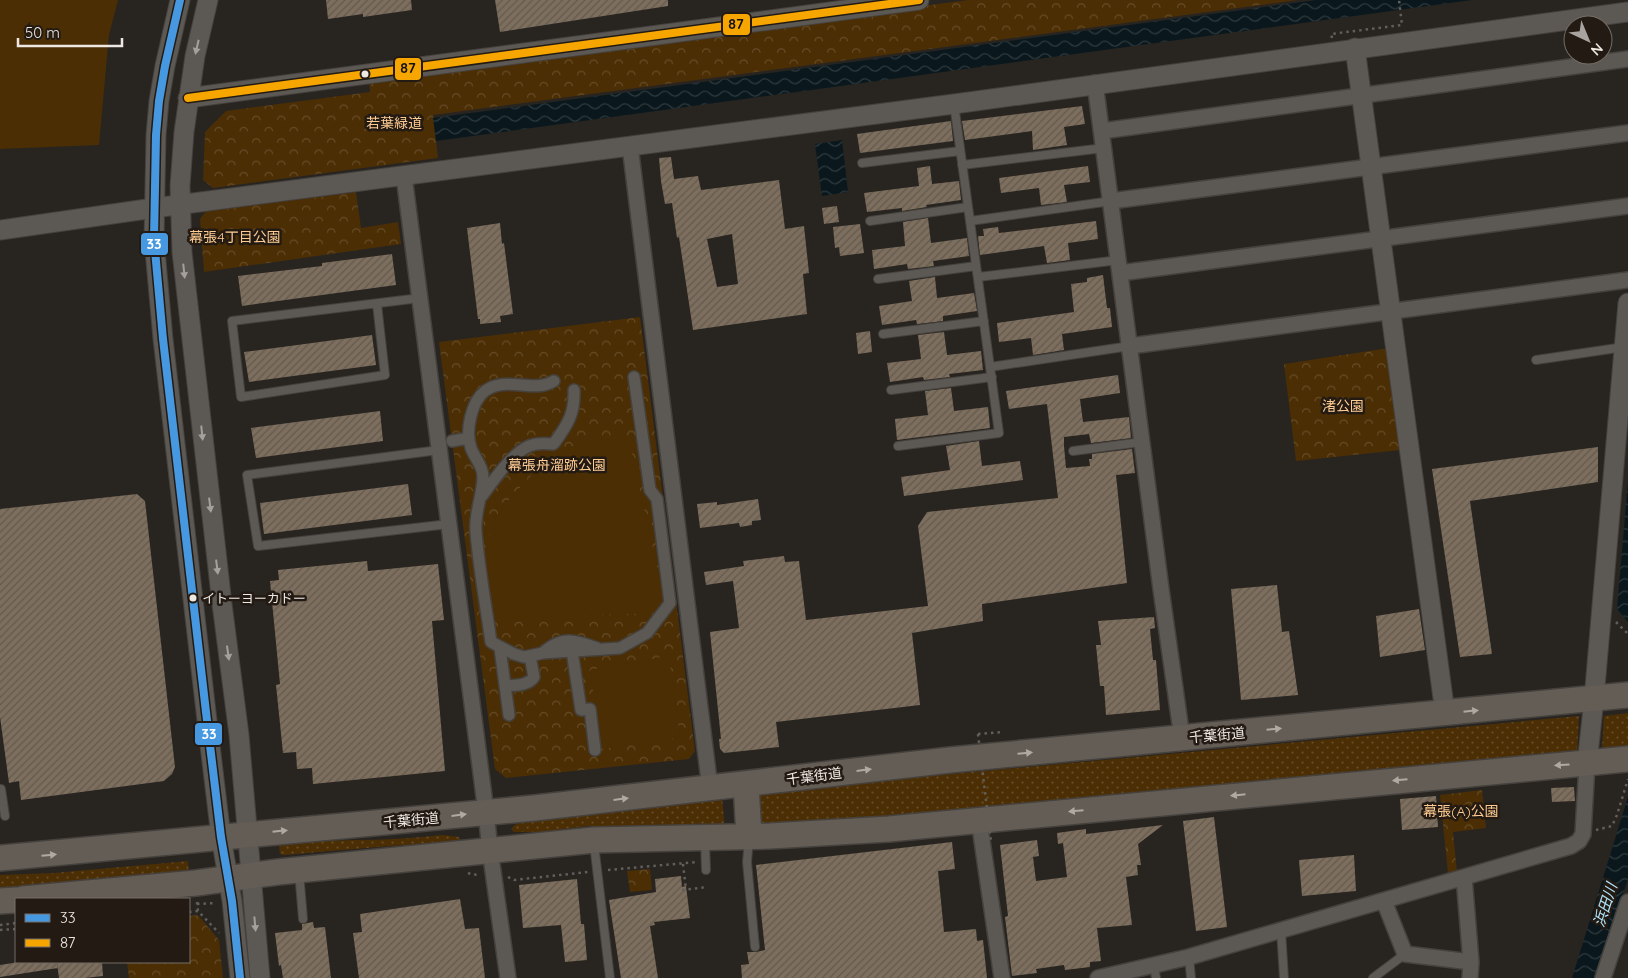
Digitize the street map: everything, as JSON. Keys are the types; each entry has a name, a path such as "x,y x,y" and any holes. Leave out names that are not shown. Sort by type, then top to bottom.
{"highway":[{"name":"千葉街道","path":"0,858 486,812 950,760 1628,695"},
{"path":"43,898 103,895 299,870 594,840 749,837 889,829 1608,761"},
{"path":"746,784 749,837"},
{"path":"0,901 15,900"}],"street":[{"path":"180,0 165,66 156,135 154,239 163,339 221,838 240,877 260,978"},
{"path":"208,0 195,56 188,98 181,168 180,205 182,252 188,309 249,835 240,877 240,978"},
{"path":"188,98 919,0"},
{"path":"0,230 154,208 954,104 1095,83 1628,12"},
{"path":"1355,48 1445,713"},
{"path":"1102,130 1628,59"},
{"path":"1095,83 1182,738"},
{"path":"1111,201 1628,133"},
{"path":"630,146 710,788"},
{"path":"404,176 508,978"},
{"path":"1120,267 1381,239 1628,206"},
{"path":"1130,346 1628,280"},
{"path":"1098,978 1155,972 1189,957 1464,878 1571,846 1579,841 1608,761 1594,699 1628,302"},
{"path":"478,643 495,645 524,657 543,653 620,648 647,632 670,602 657,499 650,490 634,377"},
{"path":"498,476 488,476 472,452 469,438 471,416 475,403 483,392 504,384 541,386 554,381"},
{"path":"479,500 498,476 524,449 537,444 553,444 555,442 571,416 575,402 574,390"},
{"path":"452,441 469,438"},
{"path":"483,471 483,486 479,500 476,532 509,715"},
{"path":"543,653 553,646 570,640 603,650"},
{"path":"572,652 580,710 590,709 595,750"},
{"path":"505,686 529,683 532,680 534,677 530,656"},
{"path":"979,820 1002,978"},
{"path":"1464,878 1471,962 1470,978"},
{"path":"1384,901 1405,954 1471,962"},
{"path":"1603,978 1622,936 1628,902"}],"lane":[{"path":"898,446 999,433 954,104"},
{"path":"962,165 1104,148"},
{"path":"862,163 960,151"},
{"path":"970,221 1111,201"},
{"path":"870,221 968,207"},
{"path":"878,279 976,266"},
{"path":"978,277 1120,267"},
{"path":"377,304 385,375 241,396 232,321 420,298"},
{"path":"884,334 984,321"},
{"path":"990,367 1130,346"},
{"path":"1536,360 1624,347"},
{"path":"891,390 992,376"},
{"path":"1073,451 1142,442"},
{"path":"439,450 248,475 258,546 449,524"},
{"path":"1,789 5,816"},
{"path":"705,837 706,870"},
{"path":"749,837 747,862 755,946"},
{"path":"594,840 610,978"},
{"path":"299,870 303,919"},
{"path":"1281,930 1284,978"},
{"path":"1373,978 1405,954"},
{"path":"1189,957 1191,978"}],"path":[{"path":"1333,42 1330,34 1402,24 1399,0"},
{"path":"1612,617 1628,634"},
{"path":"991,842 978,734 1003,732"},
{"path":"1583,834 1612,826 1628,779"},
{"path":"606,871 698,862"},
{"path":"683,863 684,890 707,887"},
{"path":"508,877 514,880 589,872"},
{"path":"197,904 217,902"},
{"path":"190,912 198,911 223,937"},
{"path":"0,925 15,923"},
{"path":"0,930 15,928"}],"green space":[{"path":"0,0 118,0 109,35 99,145 0,149"},
{"name":"若葉緑道","path":"968,0 1298,0 433,115 438,158 213,188 203,180 205,132 226,111 370,92 369,80"},
{"name":"幕張4丁目公園","path":"356,192 361,228 398,222 401,244 204,272 200,219 206,211"},
{"name":"幕張舟溜跡公園","path":"640,317 695,751 689,759 506,778 495,769 439,342"},
{"name":"渚公園","path":"1389,348 1401,450 1296,461 1284,364"},
{"path":"592,440 629,440 664,599 654,613 495,618 485,558 492,525 505,504 551,454"},
{"path":"669,656 680,737 602,749 590,670"},
{"path":"1628,713 1628,747 1602,749 1604,716"},
{"path":"1579,716 1577,752 760,829 757,792"},
{"name":"幕張(A)公園","path":"1482,790 1486,828 1453,832 1457,872 1448,873 1440,795"},
{"path":"722,796 725,830 588,826 541,832 514,832 511,829 520,822 541,818"},
{"path":"443,835 459,837 461,840 460,842 284,855 280,854 279,846 308,841 389,839"},
{"path":"188,861 189,874 33,898 15,898 15,901 0,903 0,875 54,873"},
{"path":"650,869 652,890 630,892 627,871"},
{"path":"198,915 219,940 223,978 129,978 127,963 190,963 190,916"}],"water":[{"path":"1316,0 1472,0 436,141 433,118"},
{"path":"842,140 848,192 822,196 815,144"},
{"path":"1628,481 1628,622 1617,609"},
{"name":"浜田川","path":"1628,797 1628,879 1595,978 1572,978"}],"building":[{"path":"326,0 411,0 412,10 363,17 363,14 328,19"},
{"path":"495,0 668,0 668,6 500,32"},
{"path":"1082,106 1085,124 1064,127 1067,145 1033,150 1032,131 965,140 962,121"},
{"path":"951,121 953,141 860,153 857,134"},
{"path":"671,157 674,179 698,176 701,190 779,180 785,229 804,226 809,273 803,274 807,314 693,330 679,237 677,238 672,203 665,204 659,158","holes":["732,234 738,284 717,287 707,239"]},
{"path":"930,166 932,184 959,181 961,200 902,211 902,208 867,212 864,193 919,186 917,168"},
{"path":"1088,166 1090,182 1064,185 1067,202 1041,205 1039,188 1001,193 999,178"},
{"path":"837,206 839,222 824,224 822,208"},
{"path":"928,218 931,243 967,238 969,256 933,261 934,266 908,269 907,264 874,269 872,250 905,246 903,222"},
{"path":"1096,221 1098,239 1068,243 1070,260 1047,263 1044,246 980,255 978,236 984,236 983,229 998,227 999,233"},
{"path":"500,223 513,314 500,316 501,322 480,324 467,228"},
{"path":"860,224 864,253 840,256 839,247 835,248 833,227"},
{"path":"392,254 396,285 242,306 238,276 322,266 322,263"},
{"path":"1103,275 1107,308 1110,308 1112,327 1062,334 1064,350 1033,355 1031,338 999,342 997,323 1074,312 1071,284 1087,282 1087,278"},
{"path":"935,277 937,298 974,293 977,311 943,316 943,321 917,324 916,320 882,325 879,306 912,301 909,281"},
{"path":"870,331 872,352 858,354 856,333"},
{"path":"944,332 947,355 981,351 983,370 949,374 950,377 924,380 923,377 890,382 887,363 921,359 918,335"},
{"path":"372,335 376,365 249,382 244,352"},
{"path":"1118,375 1120,393 1080,399 1083,422 1129,417 1131,438 1091,443 1089,434 1064,437 1064,446 1066,468 1090,466 1089,459 1092,459 1092,454 1132,449 1135,473 1116,475 1127,583 982,604 983,621 912,633 920,705 776,722 779,747 724,753 720,749 719,739 721,739 710,632 739,628 733,581 706,585 704,572 744,566 743,561 784,556 785,562 799,561 806,620 928,606 918,526 927,512 1058,498 1047,404 1009,409 1006,391"},
{"path":"951,388 954,411 988,407 990,428 897,440 895,419 928,415 925,391"},
{"path":"380,411 383,441 256,458 251,428"},
{"path":"979,441 982,466 1020,461 1023,480 904,496 901,477 950,470 946,446"},
{"path":"1598,447 1598,482 1470,501 1492,654 1460,657 1432,469"},
{"path":"408,484 412,515 264,534 260,503"},
{"path":"137,494 145,501 175,767 172,774 164,781 21,800 19,781 9,783 0,717 0,509"},
{"path":"758,499 761,520 752,521 752,525 740,527 739,523 700,528 697,504 717,502 717,505"},
{"path":"367,561 368,571 438,564 444,620 432,621 445,771 313,784 312,768 297,769 296,752 283,753 276,685 280,684 270,581 279,580 278,570"},
{"path":"1277,585 1282,632 1289,631 1298,695 1241,700 1231,589"},
{"path":"1419,609 1425,650 1380,657 1376,616"},
{"path":"1154,617 1155,628 1150,629 1153,660 1156,660 1160,710 1106,715 1104,686 1100,686 1096,645 1101,645 1098,621"},
{"path":"1574,787 1575,801 1552,802 1551,788"},
{"path":"1436,796 1438,827 1402,830 1400,799"},
{"path":"1214,817 1227,927 1196,931 1183,821"},
{"path":"1163,825 1138,844 1141,865 1137,865 1138,875 1126,877 1132,925 1097,928 1101,961 1090,962 1090,967 1065,970 1064,965 1036,969 1037,973 1012,976 1005,917 1008,916 1000,845 1037,840 1039,856 1033,857 1036,881 1067,877 1063,843 1058,844 1057,833 1086,829 1086,834"},
{"path":"952,842 955,869 938,871 944,932 976,929 977,941 983,940 987,978 742,978 741,965 749,964 747,952 765,950 756,865"},
{"path":"1354,855 1356,891 1302,896 1299,860"},
{"path":"681,876 682,887 686,886 690,918 654,922 655,925 650,926 658,978 621,978 609,900 656,892 655,879"},
{"path":"577,879 581,924 584,924 587,960 565,962 561,925 523,928 519,885"},
{"path":"460,899 465,929 479,928 485,978 359,978 353,933 362,932 360,914"},
{"path":"313,922 314,928 325,927 331,978 283,978 281,965 279,966 275,933 302,930 302,924"},
{"path":"15,963 102,963 103,976 59,978 58,968 0,977 0,965"}],"transit line":[{"name":"33","path":"180,0 159,101 156,135 154,239 163,339 206,712 221,837 232,901 240,978"},
{"name":"87","path":"188,98 919,0"}],"place":[{"name":"イトーヨーカドー","path":"193,598"}]}
